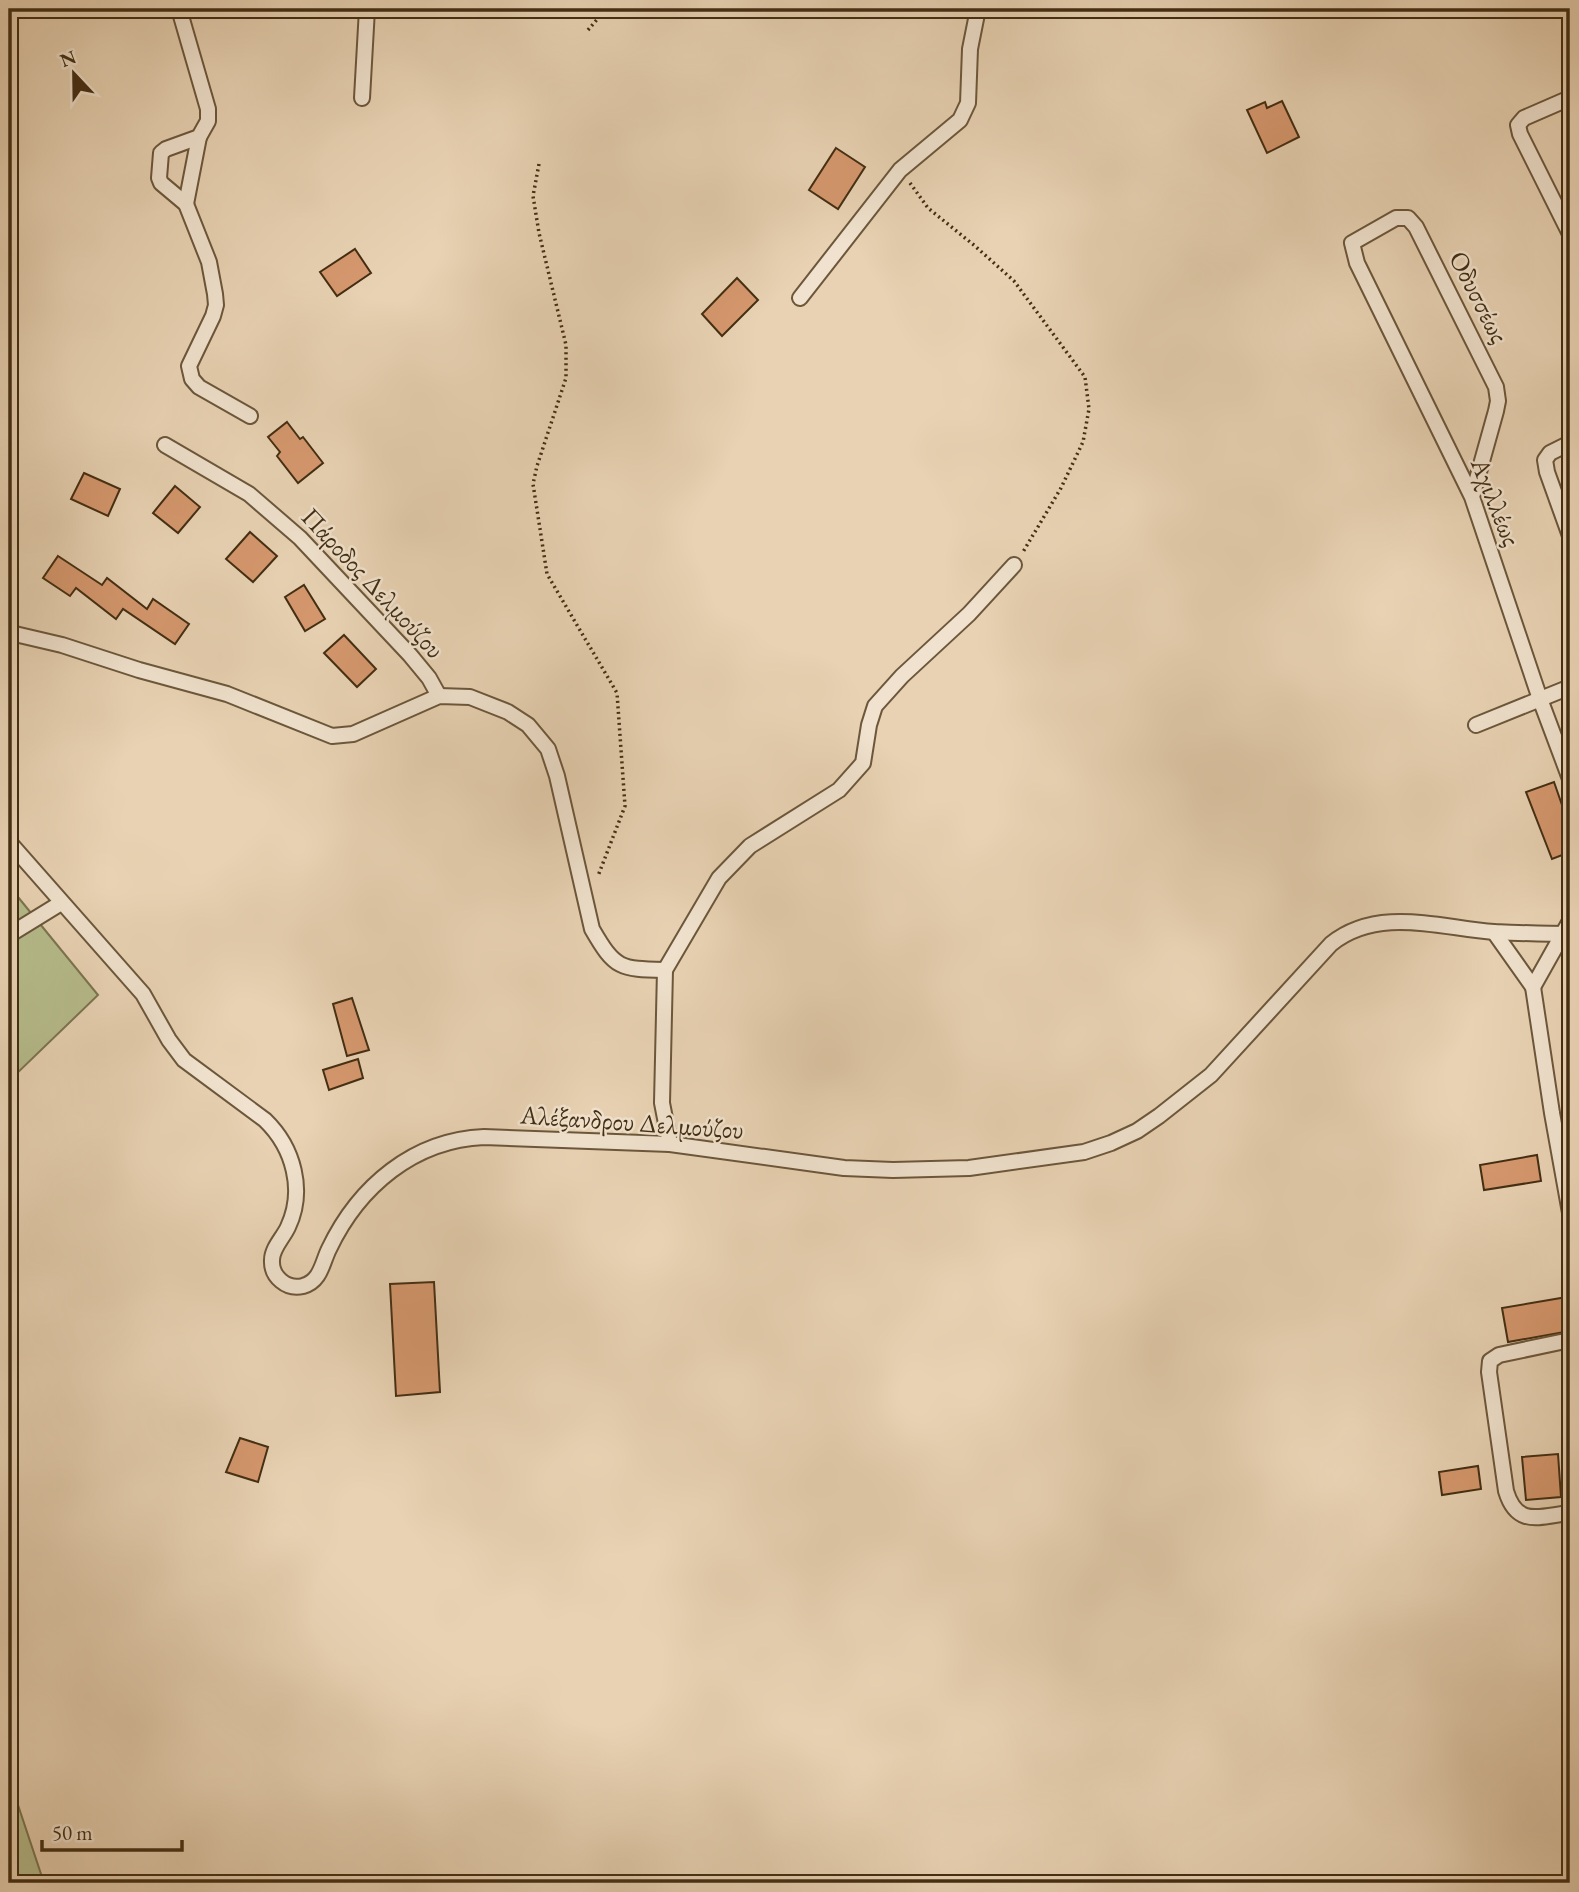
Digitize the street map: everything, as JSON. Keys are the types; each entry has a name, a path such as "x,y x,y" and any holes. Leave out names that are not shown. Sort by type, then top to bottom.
{"street":[{"path":"179,9 208,108 208,121 199,137 186,204"},
{"path":"362,98 367,9"},
{"path":"800,298 900,170 960,120 968,103 970,48 978,9"},
{"path":"1570,97 1524,118 1518,125 1570,234"},
{"path":"199,137 161,153 159,178 161,183 186,204 209,262 216,305 189,366 191,379 199,387 250,416"},
{"name":"Οδυσσέως","path":"1354,252 1352,243 1396,218 1408,218 1416,227 1496,387 1499,401 1472,497"},
{"name":"Αχιλλέως","path":"1354,252 1472,497 1570,779"},
{"path":"1570,443 1550,453 1545,460 1546,472 1570,536"},
{"name":"Πάροδος Δελμούζου","path":"9,634 62,645 227,694 332,736 353,734 439,696 410,654 300,538 249,494 165,445"},
{"path":"670,1144 662,1102 665,970 719,878 750,846 839,790 863,763 875,706 1014,565"},
{"path":"1476,725 1570,687"},
{"path":"439,696 470,697 509,712 528,725 548,749 557,776 592,929 617,964 638,969 665,970"},
{"name":"Αλέξανδρου Δελμούζου","path":"9,842 144,994 176,1051 184,1060 275,1130 294,1170 296,1198 290,1222 271,1262 277,1277 291,1286 299,1287 314,1281 332,1242 359,1203 390,1171 427,1148 445,1142 484,1136 670,1144 844,1168 893,1170 969,1168 1084,1152 1137,1131 1211,1074 1331,944 1347,934 1367,926 1399,922 1494,932 1568,930"},
{"path":"9,934 61,903"},
{"path":"1533,987 1568,930"},
{"path":"1494,932 1533,987 1570,1213"},
{"path":"1570,1340 1499,1355 1490,1361 1489,1372 1510,1504 1524,1516 1570,1513"}],"path":[{"path":"588,30 606,9"},
{"path":"540,164 533,196 539,233 566,345 566,378 533,484 547,574 617,693 625,806 587,904"},
{"path":"900,170 928,208 1014,281 1085,377 1089,409 1083,442 1061,488 1014,565"}],"green space":[{"path":"9,886 98,995 9,1081"},
{"path":"9,1773 10,1781 44,1883 9,1883"}],"building":[{"path":"1282,101 1299,137 1267,153 1247,110 1265,102 1267,108"},
{"path":"836,148 865,167 838,209 809,190"},
{"path":"355,249 371,273 337,296 320,272"},
{"path":"737,278 758,300 722,336 702,314"},
{"path":"287,422 300,439 303,437 323,463 298,483 277,456 280,452 268,437"},
{"path":"84,473 120,489 108,516 71,499"},
{"path":"175,486 200,507 178,533 153,513"},
{"path":"250,532 277,556 253,582 226,559"},
{"path":"58,556 102,585 107,578 147,609 153,599 189,624 175,644 123,609 116,619 76,588 70,596 43,578"},
{"path":"304,585 325,619 305,631 285,597"},
{"path":"344,635 376,669 357,687 324,653"},
{"path":"1554,782 1570,828 1570,852 1552,859 1526,792"},
{"path":"352,998 369,1050 347,1056 333,1004"},
{"path":"358,1059 363,1078 329,1090 323,1070"},
{"path":"1537,1155 1541,1181 1484,1190 1480,1165"},
{"path":"434,1282 440,1392 396,1396 390,1284"},
{"path":"1567,1297 1570,1331 1508,1342 1502,1308"},
{"path":"240,1438 268,1447 258,1482 226,1472"},
{"path":"1558,1454 1561,1497 1526,1500 1522,1457"},
{"path":"1478,1466 1481,1489 1442,1495 1439,1472"}]}
